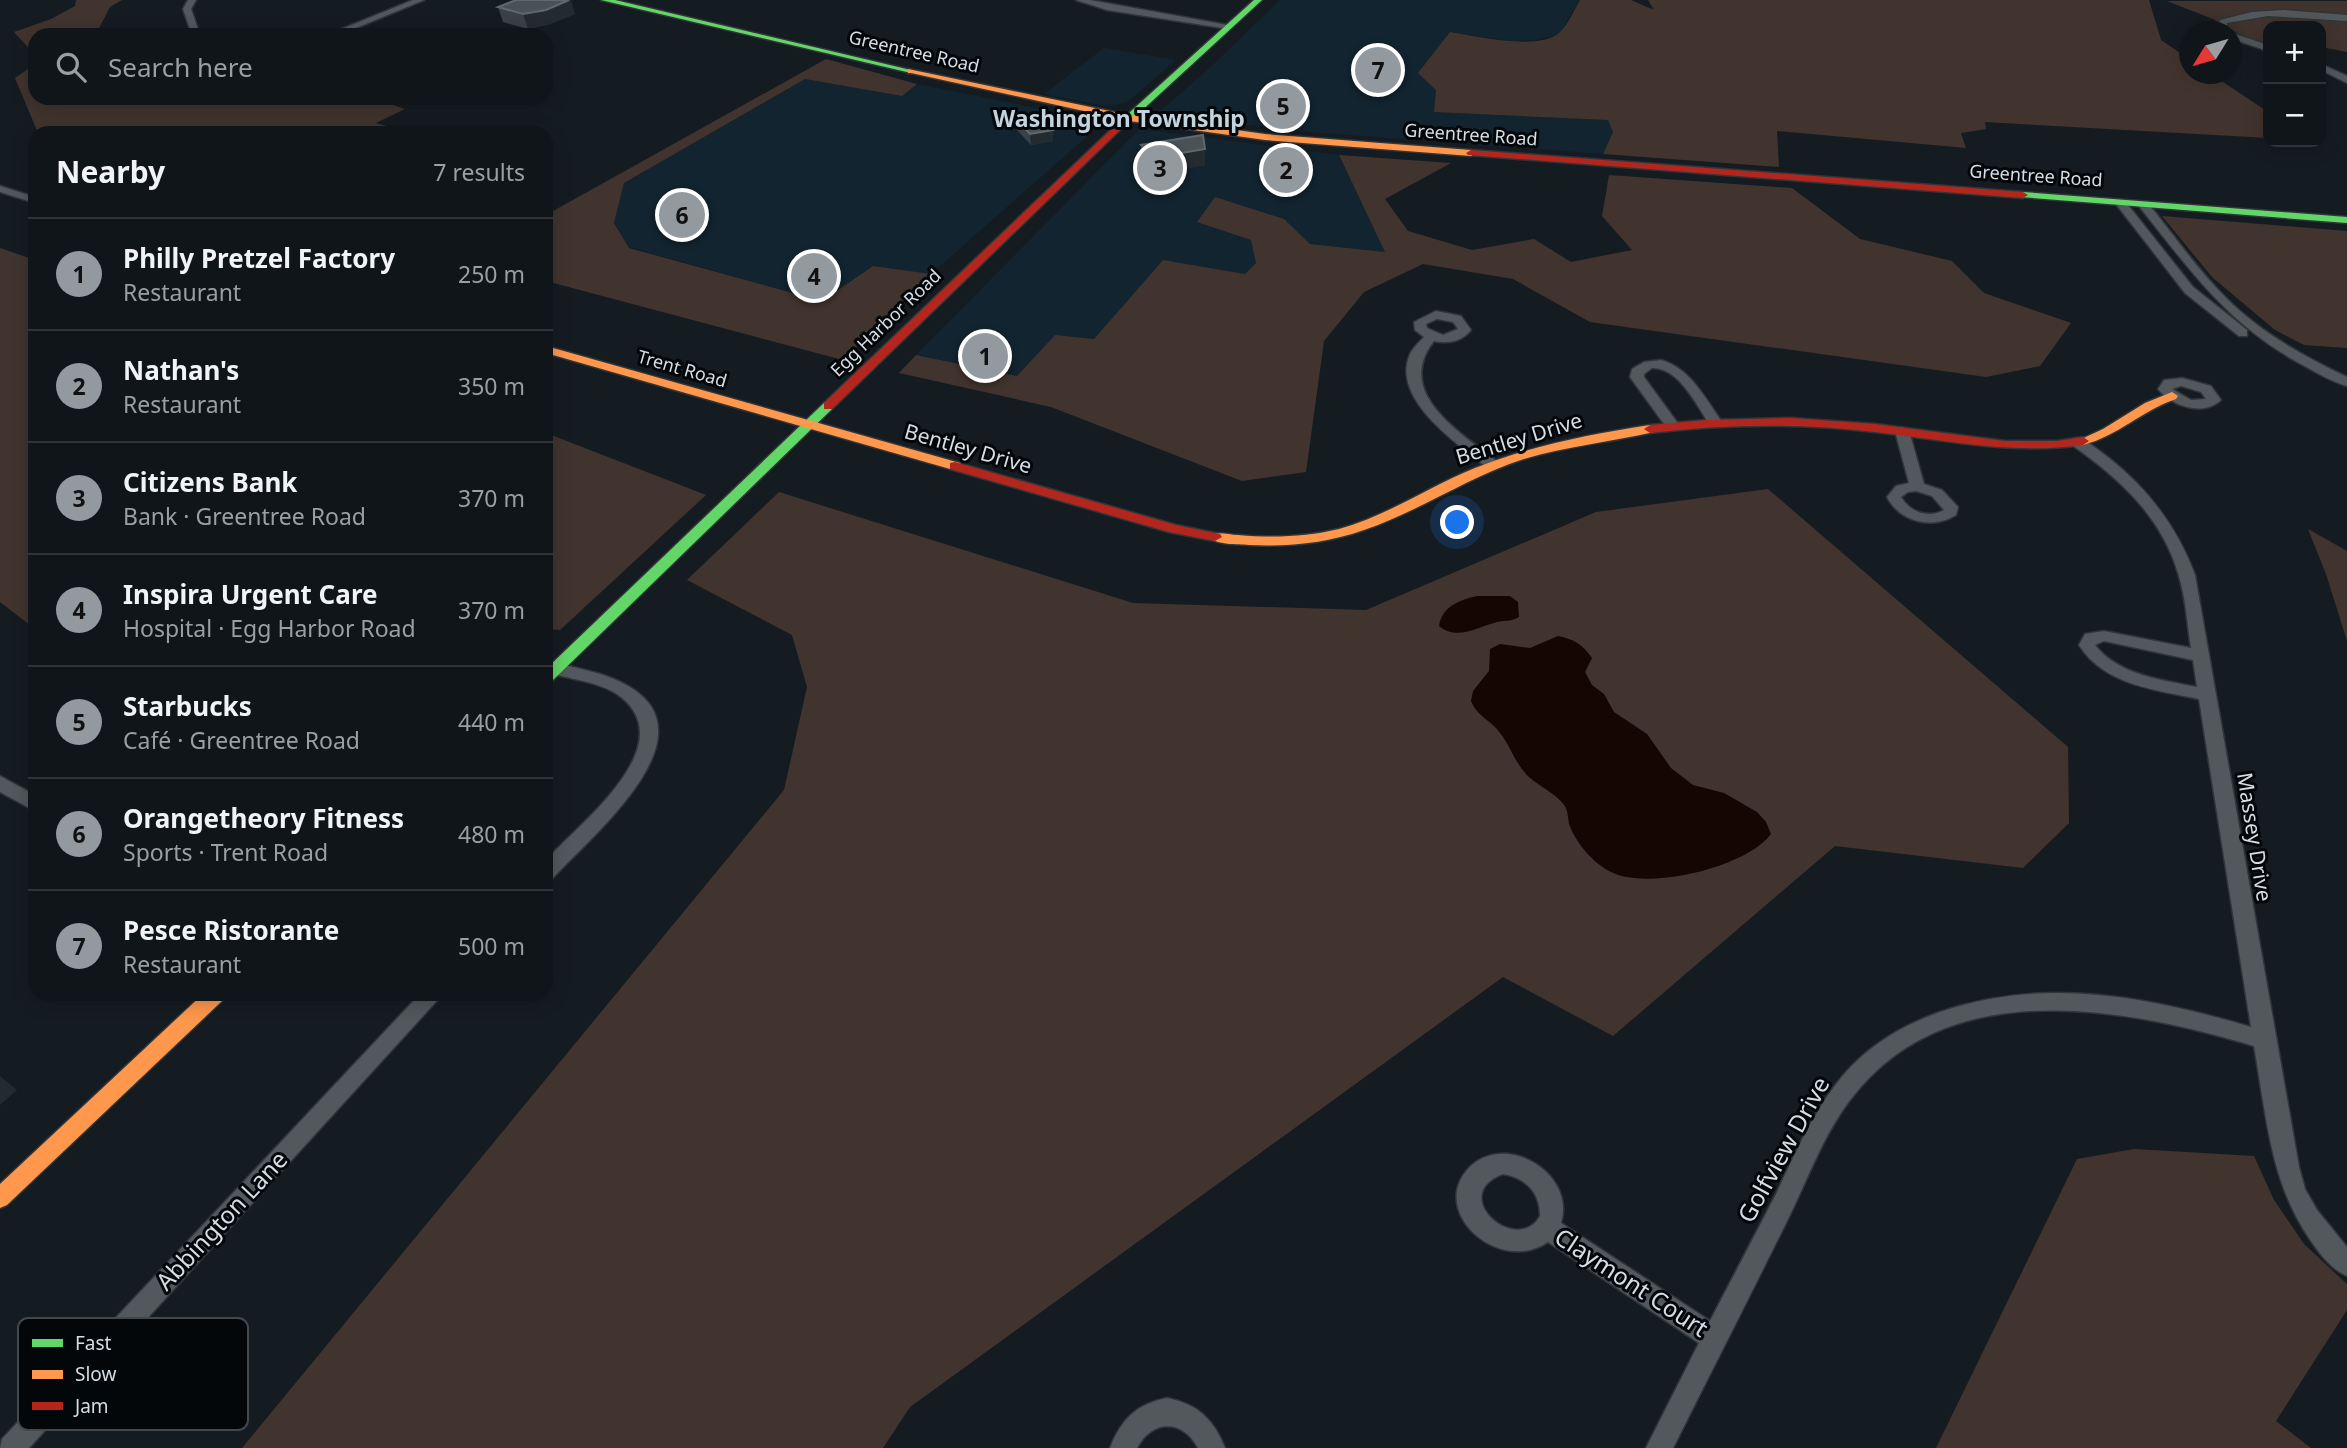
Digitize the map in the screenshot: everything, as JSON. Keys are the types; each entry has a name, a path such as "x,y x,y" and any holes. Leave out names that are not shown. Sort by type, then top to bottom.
{"street":[{"path":"192,0 187,9 194,28"},
{"path":"349,28 420,0"},
{"name":"Greentree Road","path":"605,0 1000,92 1129,118 1265,137 2347,220"},
{"path":"1080,0 1152,15 1229,26"},
{"name":"Egg Harbor Road","path":"553,671 1129,118 1258,0"},
{"path":"1152,15 1161,7"},
{"path":"2226,21 2269,14 2347,18"},
{"path":"2242,40 2263,46"},
{"path":"2326,70 2347,80"},
{"path":"0,189 28,198"},
{"path":"2120,202 2199,300 2252,338 2347,382"},
{"path":"2144,204 2222,302 2297,358"},
{"path":"1432,336 1413,360 1413,382 1417,391 1440,422 1493,465"},
{"name":"Trent Road","path":"553,351 807,425"},
{"path":"1672,425 1637,377 1637,372 1642,367 1661,365 1680,373 1715,422"},
{"name":"Bentley Drive","path":"807,425 1174,529 1252,542 1308,539 1359,527 1493,465 1565,444 1672,425 1715,422 1808,423 1902,431 2019,446 2077,442 2109,432 2151,402 2172,396"},
{"path":"1902,431 1917,488"},
{"name":"Massey Drive","path":"2077,442 2126,480 2170,533 2187,575 2287,1167 2295,1193 2309,1219 2326,1243 2347,1264"},
{"path":"2201,656 2104,636 2091,638 2087,645 2092,656 2107,667 2132,677 2208,695"},
{"path":"553,673 611,684 625,691 648,714 651,727 650,743 635,776 553,865"},
{"path":"0,783 28,800"},
{"name":"Golfview Drive","path":"1658,1448 1823,1125 1858,1074 1881,1053 1906,1037 1970,1011 2007,1003 2048,1000 2099,1002 2156,1010 2264,1040"},
{"path":"0,1198 209,1001"},
{"name":"Abbington Lane","path":"132,1318 426,1001"},
{"name":"Claymont Court","path":"1546,1228 1715,1339"},
{"path":"1123,1448 1127,1436 1137,1423 1150,1415 1165,1411 1180,1413 1194,1421 1205,1432 1212,1448"},
{"name":"Abbington Lane","path":"11,1448 28,1430"}],"shaded area":[{"path":"76,0 122,0 110,7 99,28 28,28 28,47 14,32 51,19 75,6"},
{"path":"1280,0 1579,0 1561,32 1555,36 1511,41 1450,32 1436,90 1435,112 1609,120 1613,132 1603,154 1294,131 1158,113"},
{"path":"1580,0 1631,0 1654,10 1648,0 2149,0 2161,40 2179,52 2179,84 2226,84 2263,109 2263,138 1985,122 1986,129 1961,133 1966,148 1777,131 1779,167 1603,154 1613,132 1608,120 1434,112 1436,90 1418,73 1450,32 1507,41 1537,41 1559,33"},
{"path":"2167,1 2347,1 2347,52 2326,48 2326,21 2263,21 2263,43 2242,36 2242,21 2213,19"},
{"path":"1104,48 1176,60 1126,103 1106,106 1044,94"},
{"path":"826,59 917,84 902,96 805,79 624,183 614,223 629,248 822,301 873,266 931,274 843,360 553,283 553,211"},
{"path":"28,69 28,105 393,105 405,109 376,123 387,126 35,126 15,78"},
{"path":"805,79 902,96 917,84 1096,120 1100,125 931,274 873,266 822,301 629,247 614,223 624,183"},
{"path":"1139,129 1339,155 1386,252 1309,244 1284,219 1251,240 1256,263 1245,274 1163,260 1094,339 1055,335 1017,376 916,355"},
{"path":"1339,155 1451,163 1385,199 1408,231 1472,250 1534,239 1571,262 1632,250 1602,216 1609,175 1792,188 1860,239 1952,261 1984,293 2071,323 2040,366 1986,377 1590,322 1513,279 1423,264 1364,292 1324,341 1306,472 1242,481 1051,407 899,373 916,355 1017,376 1055,335 1094,339 1163,260 1245,274 1256,263 1251,240 1197,222 1215,197 1284,219 1310,244 1385,252"},
{"path":"2162,216 2347,231 2347,348 2304,345 2275,330 2212,277"},
{"path":"0,248 28,258 28,624 0,602"},
{"path":"553,436 706,495 560,630 553,630"},
{"path":"1768,489 2068,747 2069,823 2023,868 1835,846 1613,1036 1503,977 910,1407 883,1448 242,1448 784,790 807,687 792,635 687,580 779,492 1133,603 1366,610 1596,512"},
{"path":"2308,529 2347,551 2347,641 2326,574"},
{"path":"1477,596 1510,596 1518,602 1519,617 1460,633 1439,626 1448,609 1458,602"},
{"path":"1558,636 1578,643 1589,653 1592,658 1585,672 1592,685 1604,694 1614,712 1647,734 1671,768 1693,785 1724,793 1757,812 1766,822 1771,834 1759,846 1741,857 1720,866 1672,877 1628,877 1611,872 1592,858 1572,831 1563,803 1533,781 1501,734 1479,713 1471,701 1473,691 1489,671 1490,649 1500,644 1530,648"},
{"path":"2134,1149 2254,1156 2274,1200 2304,1244 2347,1284 2347,1310 2276,1421 2311,1448 1936,1448 2077,1159"}],"building":[{"path":"516,0 569,0 546,10 523,14 498,7"},
{"path":"1038,114 1053,130 1030,134 1015,118"},
{"path":"1203,135 1205,149 1176,154 1183,161 1162,165 1141,145"}],"traffic: fast":[{"path":"605,0 911,71"},
{"path":"1122,124 1258,0"},
{"path":"2023,195 2347,220"},
{"path":"553,671 828,406"}],"traffic: slow":[{"path":"911,71 1129,118 1265,137 1471,153"},
{"path":"553,351 955,466"},
{"path":"2083,441 2108,431 2149,405 2172,396"},
{"path":"1215,537 1277,541 1339,533 1378,520 1500,463 1563,445 1650,429"},
{"path":"0,1198 209,1001"}],"traffic: jam":[{"path":"828,406 1122,124"},
{"path":"1471,153 2023,195"},
{"path":"1650,429 1734,422 1791,422 1875,428 2005,445 2057,445 2083,441"},
{"path":"955,466 1174,529 1215,537"}],"place":[{"name":"Pesce Ristorante","path":"1378,70"},
{"name":"Starbucks","path":"1283,106"},
{"name":"Citizens Bank","path":"1160,168"},
{"name":"Nathan's","path":"1286,170"},
{"name":"Orangetheory Fitness","path":"682,215"},
{"name":"Inspira Urgent Care","path":"814,276"},
{"name":"Philly Pretzel Factory","path":"985,356"}],"district":[{"name":"Washington Township","path":"1119,119"}]}
